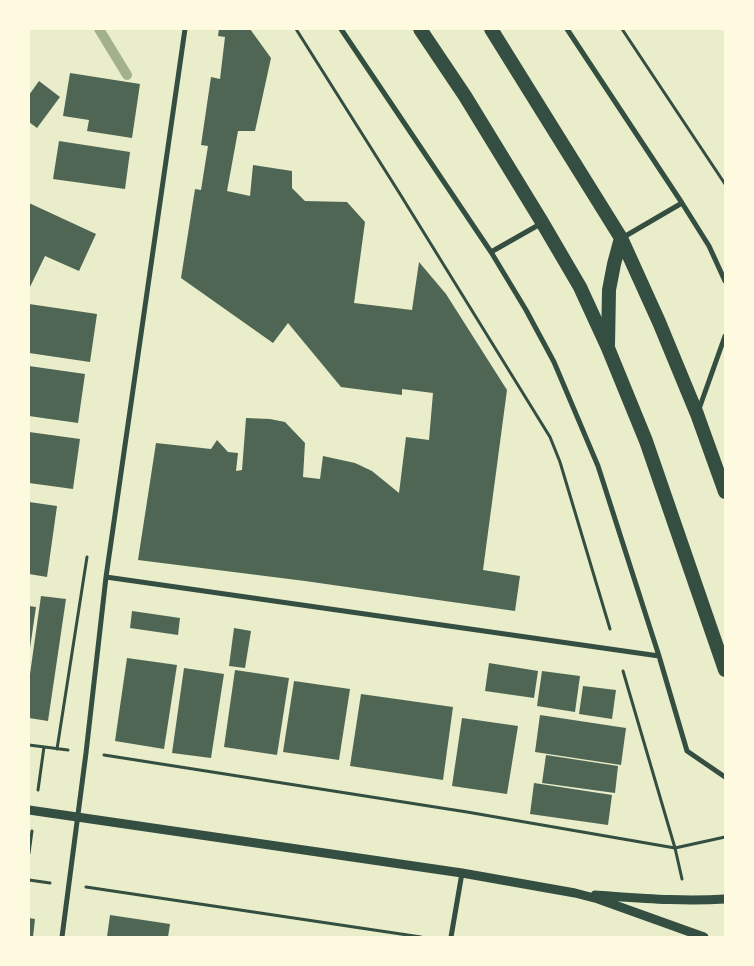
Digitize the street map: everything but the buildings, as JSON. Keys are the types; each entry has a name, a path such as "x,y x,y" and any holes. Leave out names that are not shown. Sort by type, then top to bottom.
{"highway":[{"path":"420,29 465,96 580,287 608,348 646,441 725,670"},
{"path":"491,29 621,238 659,322 697,414 725,492"},
{"path":"608,348 610,290 621,238"}],"street":[{"path":"62,937 106,577 185,29"},
{"path":"342,29 490,252 526,310 554,362 598,466 660,656 687,750 725,777"},
{"path":"567,29 709,246 725,281"},
{"path":"621,238 682,203"},
{"path":"490,252 542,222"},
{"path":"697,414 725,336"},
{"path":"106,577 660,656"},
{"path":"29,810 462,873 575,893 598,899 704,937"},
{"path":"451,937 462,873"},
{"path":"575,893 653,899 725,899"}],"path":[{"path":"296,29 550,437 560,462 675,848 683,881"},
{"path":"622,29 725,184"},
{"path":"29,745 57,749 83,584"},
{"path":"86,753 467,812 675,848 725,837"},
{"path":"29,880 52,883"},
{"path":"69,884 421,937"}],"waterway":[{"path":"99,29 127,75"}]}
